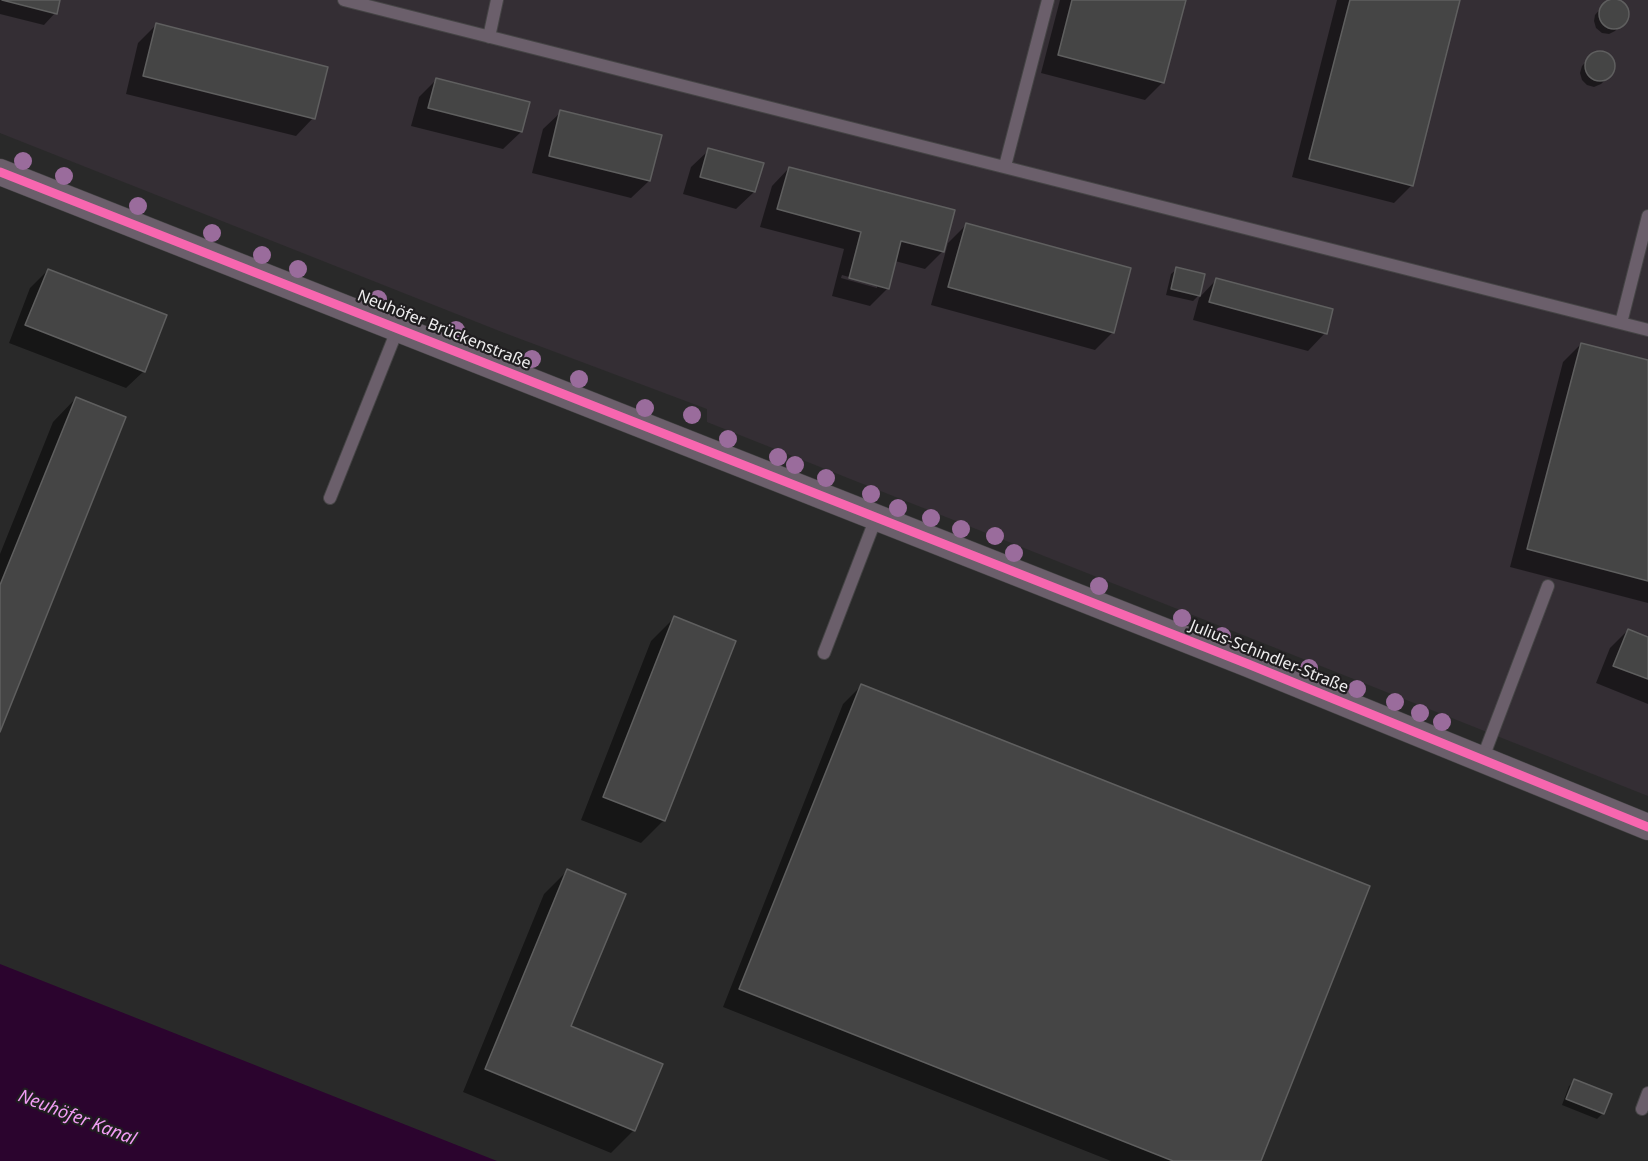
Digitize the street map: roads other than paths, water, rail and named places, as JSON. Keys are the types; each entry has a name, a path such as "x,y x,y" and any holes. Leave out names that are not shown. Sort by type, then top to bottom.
{"street":[{"name":"Neuhöfer Brückenstraße","path":"0,172 876,518"},
{"name":"Julius-Schindler-Straße","path":"876,518 1248,664 1648,827"}],"lane":[{"path":"344,0 1648,330"},
{"path":"489,37 497,0"},
{"path":"1005,166 1048,0"},
{"path":"1621,323 1648,216"},
{"path":"330,498 398,328"},
{"path":"824,653 876,518"},
{"path":"1482,760 1548,586"},
{"path":"1642,1109 1648,1093"}],"water":[{"name":"Neuhöfer Kanal","path":"0,964 497,1161 0,1161"}]}
